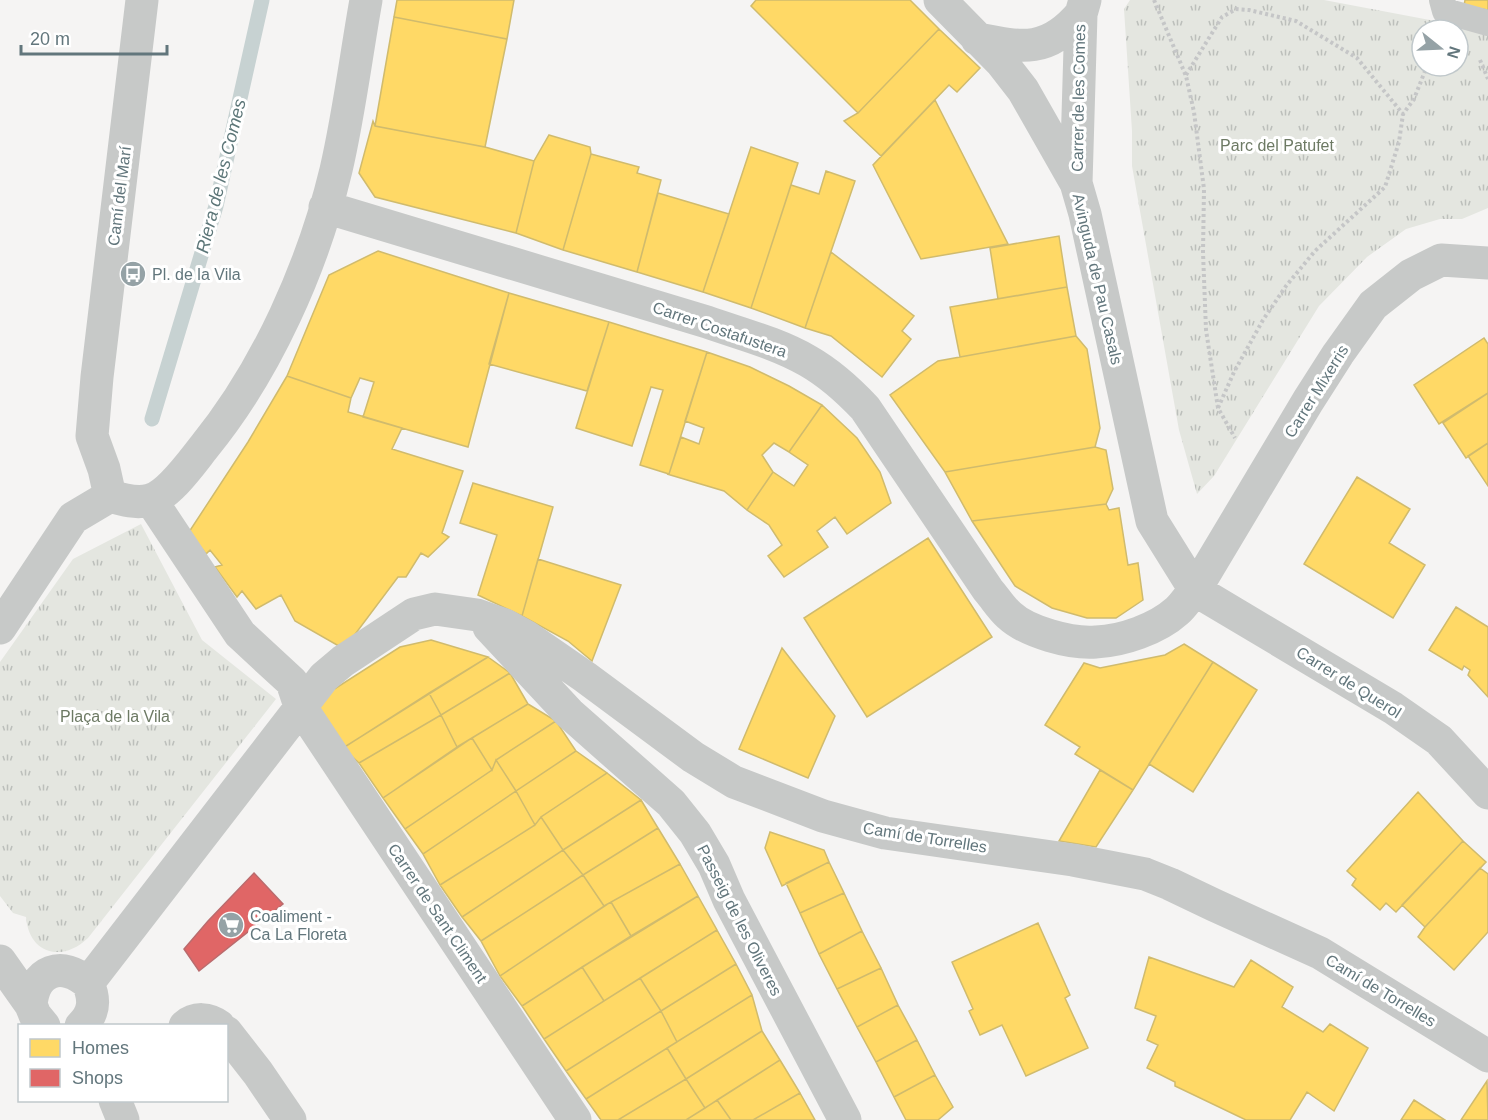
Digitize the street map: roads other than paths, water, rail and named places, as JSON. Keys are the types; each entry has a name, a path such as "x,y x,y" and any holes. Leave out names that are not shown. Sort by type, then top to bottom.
{"street":[{"name":"Camí del Marí","path":"110,496 104,469 92,436 97,376 142,0"},
{"path":"0,628 73,518 110,496 129,502 151,500 177,482 249,385 284,316 325,207 336,169 366,0"},
{"name":"Avinguda de Pau Casals","path":"940,0 1002,63 1023,90 1076,183 1085,214 1152,521 1195,590"},
{"name":"Carrer de les Comes","path":"977,39 1006,45 1028,46 1051,40 1068,29 1082,7"},
{"name":"Carrer de les Comes","path":"1076,183 1082,7"},
{"name":"Carrer Costafustera","path":"325,207 707,322 760,340 808,361 851,393 865,408 988,590 1008,615 1026,627 1047,635 1095,643 1152,627 1176,612 1195,590"},
{"name":"Carrer Mixerris","path":"1195,590 1308,401 1373,305 1411,274 1440,260 1488,263"},
{"path":"87,983 285,730 300,706 292,682 240,634 151,500"},
{"name":"Carrer de Querol","path":"1195,590 1393,708 1439,740 1488,793"},
{"name":"Camí de Torrelles","path":"300,706 324,676 414,614 435,609 477,615 505,625 527,637 693,757 734,782 823,816 885,833 1073,860 1145,874 1320,953 1488,1056"},
{"name":"Passeig de les Oliveres","path":"477,615 569,713 671,803 695,833 714,865 729,900 845,1120"},
{"name":"Carrer de Sant Climent","path":"300,706 575,1120"},
{"path":"0,961 38,1015"},
{"path":"38,1015 32,995 36,985 51,972 71,971 87,983 93,1002 92,1012 83,1024"},
{"path":"187,1024 190,1021 203,1019 214,1021 217,1024"},
{"path":"228,1035 290,1120"},
{"path":"115,1102 123,1120"}],"lane":[{"path":"1442,0 1445,11 1488,23"}],"waterway":[{"name":"Riera de les Comes","path":"152,419 216,206 262,0"}],"place":[{"name":"Pl. de la Vila","path":"133,274"},
{"name":"Coaliment - Ca La Floreta","path":"231,925"}],"park label":[{"name":"Parc del Patufet","path":"1277,145"},
{"name":"Plaça de la Vila","path":"115,716"}]}
